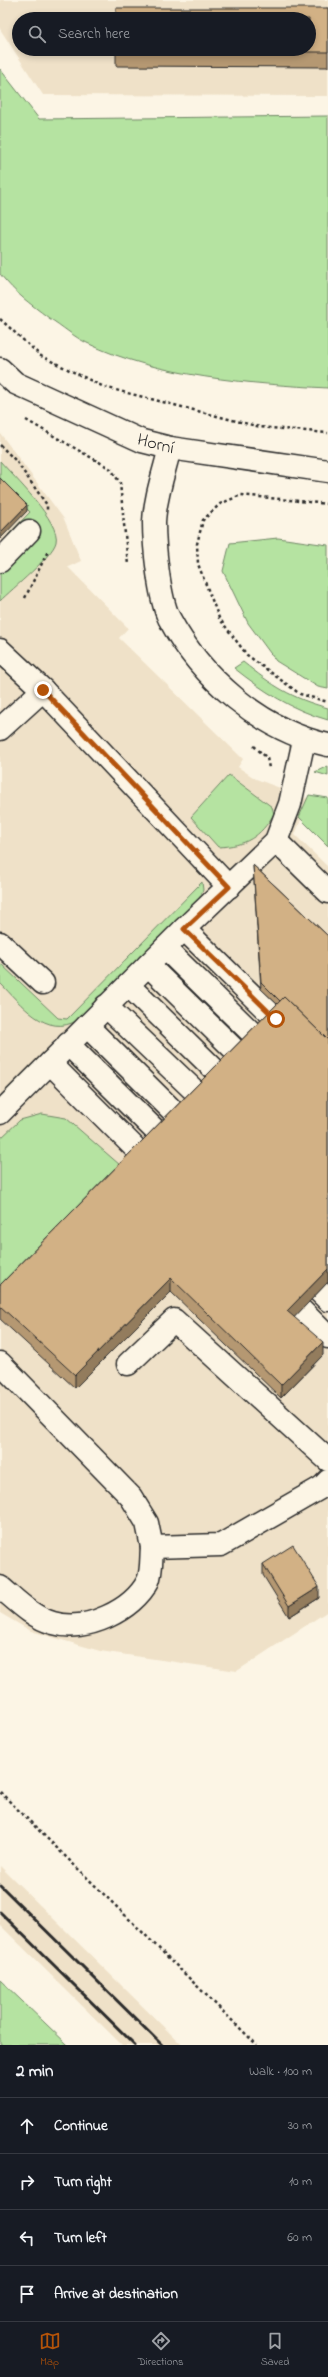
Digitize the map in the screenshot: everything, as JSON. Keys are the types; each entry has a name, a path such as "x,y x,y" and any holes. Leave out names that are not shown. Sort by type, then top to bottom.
{"main road":[{"name":"Horní","path":"0,369 15,383 142,441 170,448 328,471"},
{"path":"170,448 154,522 156,565 168,617 196,657 230,694 271,723 304,740 328,745"},
{"path":"0,561 29,531"},
{"path":"0,650 43,690 229,887"},
{"path":"0,729 43,690"},
{"path":"0,1113 128,984 276,841 290,804 304,740"},
{"path":"276,841 328,892"},
{"path":"184,929 276,1019"},
{"path":"0,943 43,983"},
{"path":"165,948 257,1038"},
{"path":"148,965 240,1055"},
{"path":"128,984 220,1075"},
{"path":"106,1006 200,1096"},
{"path":"87,1026 179,1117"},
{"path":"68,1044 161,1136"},
{"path":"50,1063 142,1155"},
{"path":"301,1310 328,1337"},
{"path":"128,1364 174,1320 328,1460"},
{"path":"0,1363 131,1497 147,1523 152,1547 149,1579 135,1600 107,1617 83,1624 54,1623 33,1615 0,1587"},
{"path":"152,1547 221,1545 322,1487 328,1481"}],"path":[{"path":"0,319 42,356 104,387 260,427 328,434"},
{"path":"25,419 111,468 120,483 123,499"},
{"path":"328,504 241,496 220,504 203,520 197,544 198,564 219,618 247,655 300,694 328,702"},
{"path":"0,1792 257,2045"}],"shaded area":[{"path":"0,0 328,0 328,96 43,95 18,56 316,56 316,12 12,12 12,47 0,29"},
{"path":"0,433 64,519 81,561 68,567 128,628 119,638 243,759 238,767 256,779 309,799 295,835 328,867 328,1611 237,1671 100,1651 31,1631 0,1613"},
{"path":"0,1866 182,2045 122,2045 0,1925"}],"green space":[{"path":"0,69 39,119 328,116 328,388 268,384 205,377 143,364 114,355 82,341 17,293 0,274"},
{"path":"0,461 25,488 44,512 56,533 56,542 40,564 0,601 0,574 36,537 16,541 8,535 30,512 0,482"},
{"path":"278,538 328,545 328,689 318,687 276,661 248,623 223,571 230,543"},
{"path":"243,662 283,690 303,700 328,708 328,720 302,711 278,699 256,684 234,668"},
{"path":"328,766 328,776 315,772"},
{"path":"229,775 272,807 274,814 263,829 251,839 237,845 218,847 191,817"},
{"path":"309,795 328,798 328,846 299,817"},
{"path":"202,882 203,890 200,897 78,1020 66,1025 55,1025 45,1022 25,1009 0,983 0,963 58,1018 67,1019"},
{"path":"42,1114 66,1118 120,1165 0,1291 0,1139 20,1120"},
{"path":"0,1980 68,2045 0,2045"}],"building":[{"path":"116,8 328,8 328,52 316,52 316,12 116,12"},
{"path":"0,478 27,505 0,533"},
{"path":"253,865 328,936 328,1040 284,997 280,1001 261,982"},
{"path":"284,997 328,1040 328,1269 287,1311 323,1342 281,1385 171,1278 75,1375 0,1306 0,1285"},
{"path":"293,1545 319,1587 289,1606 263,1564"}],"railway":[{"path":"0,1885 162,2045"},
{"path":"0,1912 135,2045"}],"route":[{"path":"43,690 229,887 184,929 276,1019"}]}
